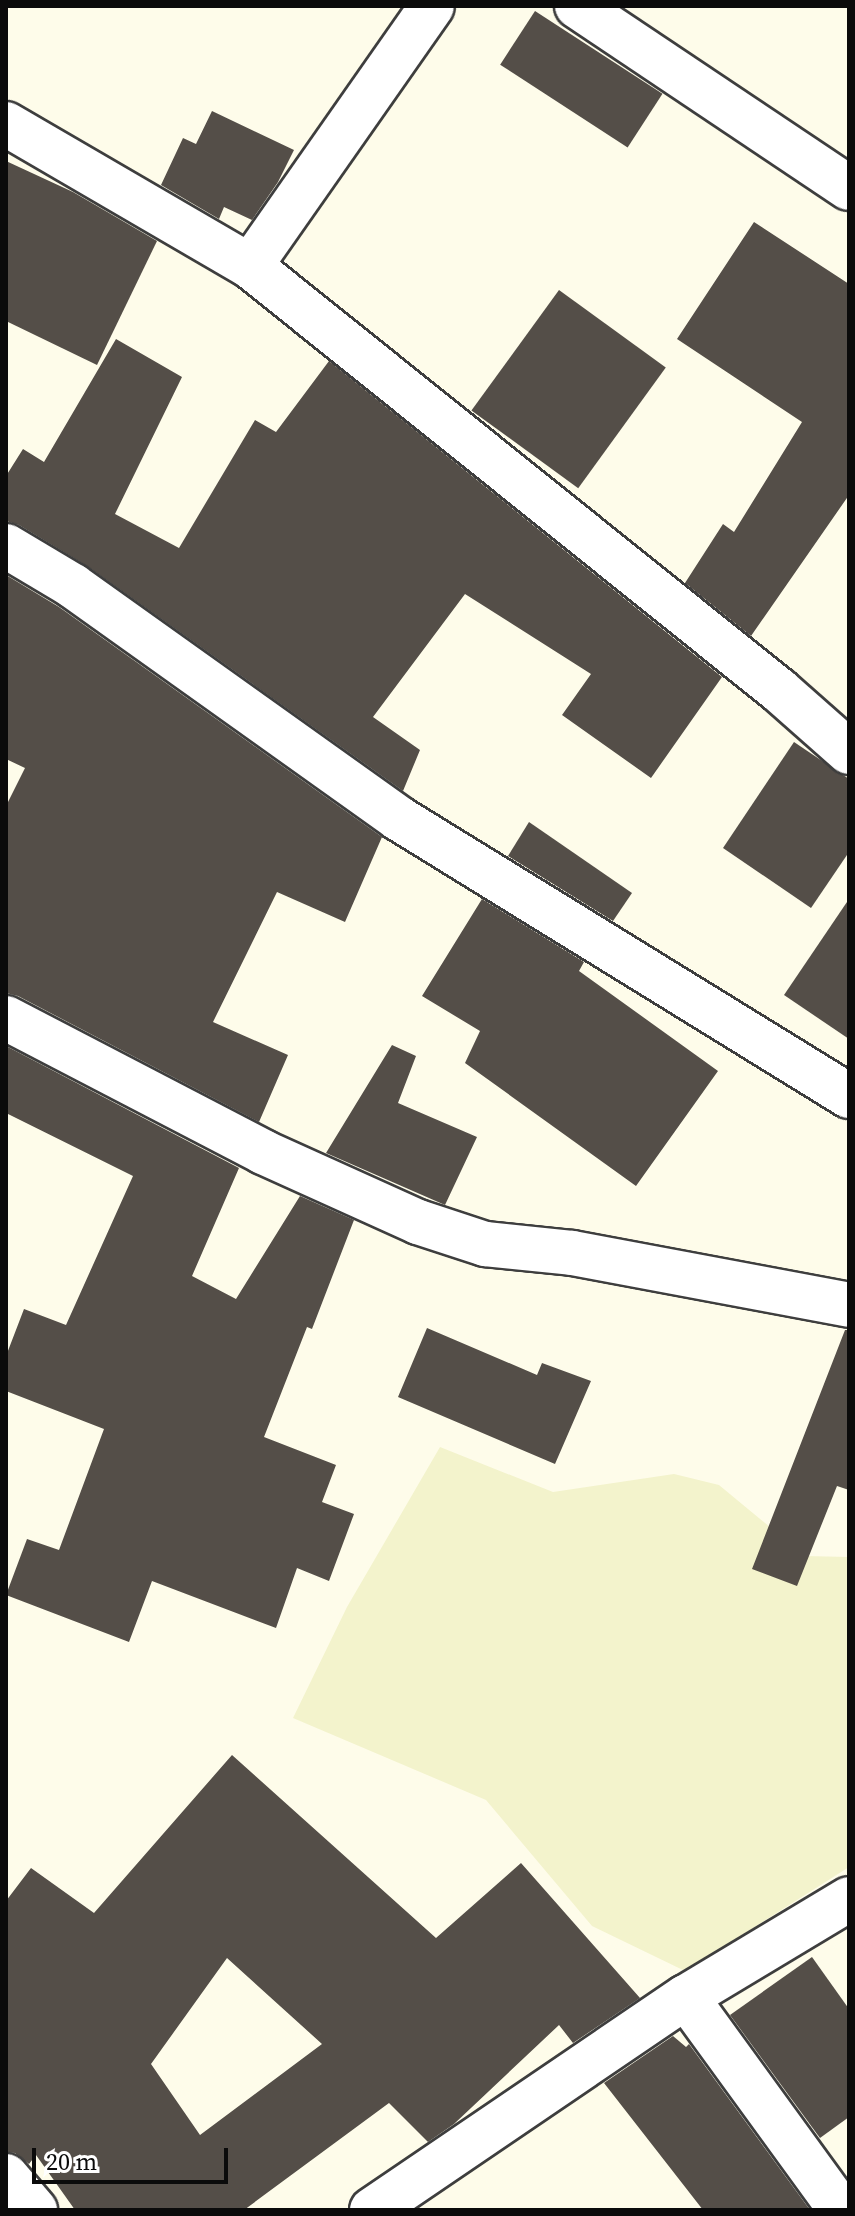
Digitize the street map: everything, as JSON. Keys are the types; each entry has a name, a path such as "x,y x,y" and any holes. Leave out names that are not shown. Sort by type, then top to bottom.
{"street":[{"path":"250,266 432,6"},
{"path":"577,6 849,188"},
{"path":"6,124 250,266 743,661 849,752"},
{"path":"6,546 73,586 398,818 849,1096"},
{"path":"6,1018 263,1152 418,1222 485,1244 572,1253 849,1305"},
{"path":"372,2210 686,1997 849,1899"},
{"path":"686,1997 841,2210"},
{"path":"6,2176 35,2210"}],"green space":[{"path":"440,1447 553,1492 674,1474 719,1485 805,1556 849,1557 849,1867 685,1971 592,1926 486,1800 293,1718 347,1607"}],"building":[{"path":"535,11 662,94 628,147 500,65"},
{"path":"212,111 294,150 278,182 252,220 224,207 219,219 161,185 183,138 196,144"},
{"path":"6,161 73,192 157,241 97,365 6,321"},
{"path":"754,222 849,284 849,495 751,636 685,583 723,524 734,532 802,422 677,339"},
{"path":"559,290 666,368 578,488 471,411"},
{"path":"116,339 182,377 115,514 179,548 255,420 276,432 329,361 722,677 651,778 562,715 591,674 465,594 373,717 420,750 403,791 87,566 19,525 6,521 6,476 23,449 44,462"},
{"path":"6,575 59,607 382,837 345,922 277,892 213,1022 288,1055 259,1122 18,996 6,993 6,806 25,768 6,759"},
{"path":"794,742 849,779 849,852 811,908 723,848"},
{"path":"529,822 632,893 613,921 508,856"},
{"path":"482,899 584,962 579,971 718,1071 636,1186 465,1063 480,1031 422,996"},
{"path":"849,899 849,1039 784,995"},
{"path":"392,1045 416,1056 398,1103 477,1137 445,1205 326,1153"},
{"path":"6,1046 239,1168 192,1276 236,1299 300,1196 354,1220 312,1329 307,1327 264,1437 336,1465 322,1502 354,1514 329,1581 297,1568 276,1628 152,1581 129,1642 6,1595 27,1539 59,1550 104,1429 6,1391 6,1356 24,1309 66,1325 133,1176 6,1113"},
{"path":"427,1328 537,1375 542,1363 591,1381 555,1464 398,1397"},
{"path":"845,1330 849,1330 849,1490 837,1486 797,1586 752,1569"},
{"path":"232,1755 436,1938 521,1863 640,1998 573,2043 559,2025 454,2124 428,2142 389,2103 244,2210 75,2210 36,2155 29,2164 15,2153 6,2152 6,1901 31,1868 94,1913","holes":["227,1958 322,2044 200,2135 151,2064"]},
{"path":"812,1957 849,2009 849,2117 820,2138 730,2015"},
{"path":"673,2036 686,2047 689,2044 810,2210 703,2210 604,2083"}]}
